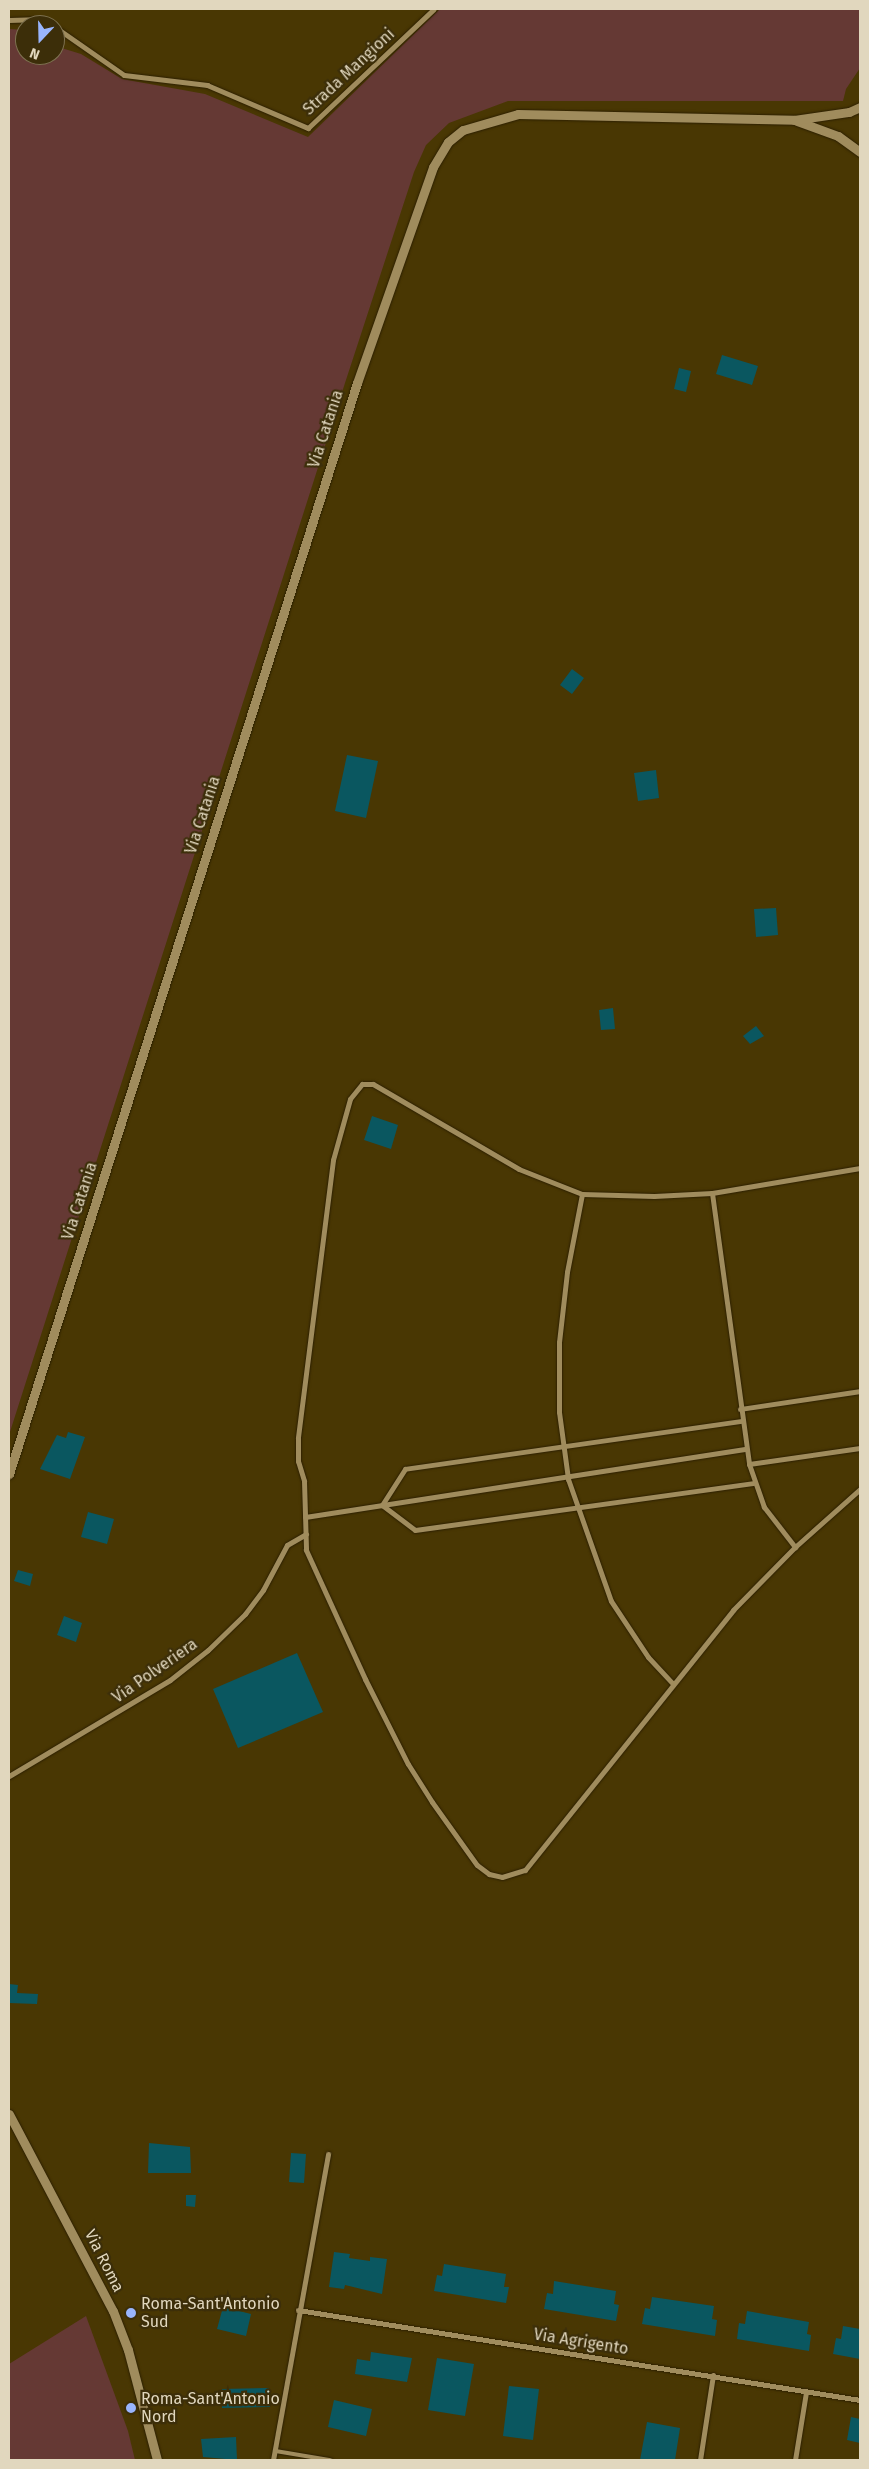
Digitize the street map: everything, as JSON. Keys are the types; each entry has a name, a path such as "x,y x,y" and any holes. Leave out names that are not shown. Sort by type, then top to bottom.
{"street":[{"name":"Strada Mangioni","path":"65,35 124,75 207,85 308,128 434,9"},
{"path":"794,120 849,112 860,107"},
{"name":"Via Catania","path":"9,1474 354,393 433,167 448,142 464,130 518,114 794,120"},
{"path":"794,120 838,136 860,152"},
{"path":"860,1168 712,1193 654,1196 582,1194 518,1169 373,1084 362,1084 355,1089 333,1160 299,1419 298,1461 304,1481 306,1550 408,1764 477,1865 489,1874 502,1877 525,1870 648,1718 672,1683 733,1610 795,1547 860,1489"},
{"path":"712,1193 745,1449 753,1482 764,1507 795,1547"},
{"path":"582,1194 567,1272 559,1342 562,1447 568,1478 577,1507 611,1601 648,1657 672,1683"},
{"path":"740,1409 860,1391"},
{"path":"382,1505 405,1469 741,1421"},
{"path":"749,1464 860,1448"},
{"path":"305,1517 568,1478 745,1449"},
{"path":"382,1505 416,1530 753,1482"},
{"name":"Via Polveriera","path":"9,1776 162,1685 208,1650 257,1598 287,1546 306,1534"},
{"name":"Via Roma","path":"9,2114 113,2310 128,2350 157,2460"},
{"path":"272,2460 276,2451 298,2310 328,2154"},
{"name":"Via Agrigento","path":"298,2310 860,2400"},
{"path":"700,2460 713,2375"},
{"path":"795,2460 806,2392"}],"lane":[{"path":"276,2451 330,2460"}],"shaded area":[{"path":"440,9 860,9 860,68 846,89 843,101 508,101 449,123 426,145 414,172 345,383 9,1435 9,29 15,29 15,65 65,65 65,49 81,54 122,79 205,94 308,137"},
{"path":"86,2316 128,2431 135,2460 9,2460 9,2364"}],"building":[{"path":"722,355 758,366 752,385 716,374"},
{"path":"679,368 691,371 686,392 674,389"},
{"path":"572,669 584,678 572,694 560,685"},
{"path":"347,755 378,761 366,818 335,811"},
{"path":"656,770 659,798 638,801 634,773"},
{"path":"776,908 778,935 756,937 754,909"},
{"path":"613,1008 615,1029 601,1030 599,1010"},
{"path":"756,1026 764,1036 750,1044 743,1036"},
{"path":"372,1116 398,1125 391,1149 364,1140"},
{"path":"68,1432 85,1437 70,1479 40,1469 57,1435 66,1438"},
{"path":"88,1512 114,1519 107,1544 81,1537"},
{"path":"18,1570 33,1574 30,1586 14,1581"},
{"path":"64,1616 82,1623 76,1642 57,1635"},
{"path":"297,1653 323,1712 238,1748 213,1689"},
{"path":"9,1984 18,1985 17,1993 38,1994 37,2004 9,2003"},
{"path":"149,2143 190,2147 191,2173 148,2173"},
{"path":"291,2153 306,2154 304,2183 289,2182"},
{"path":"186,2195 196,2195 195,2207 186,2206"},
{"path":"334,2252 350,2254 349,2258 370,2261 370,2257 387,2259 382,2294 345,2285 344,2289 329,2287"},
{"path":"444,2264 506,2274 504,2287 509,2287 506,2303 434,2291 437,2275 442,2276"},
{"path":"554,2281 616,2291 614,2304 619,2305 616,2321 544,2309 547,2293 553,2294"},
{"path":"652,2297 714,2306 712,2319 717,2320 715,2336 642,2324 645,2308 650,2309"},
{"path":"223,2307 251,2314 246,2336 217,2329"},
{"path":"747,2311 809,2322 807,2334 811,2335 809,2351 737,2339 739,2323 745,2324"},
{"path":"843,2326 860,2329 860,2359 833,2354 836,2338 841,2339"},
{"path":"371,2352 412,2358 407,2382 355,2374 357,2359 370,2361"},
{"path":"437,2358 474,2364 465,2416 428,2410"},
{"path":"509,2386 539,2389 533,2440 503,2436"},
{"path":"269,2388 270,2407 222,2408 222,2389"},
{"path":"334,2400 372,2409 366,2436 328,2427"},
{"path":"851,2417 860,2419 860,2443 847,2440"},
{"path":"647,2422 680,2428 675,2460 640,2460"},
{"path":"236,2437 237,2460 203,2457 201,2439"}],"place":[{"name":"Roma-Sant'Antonio Sud","path":"131,2313"},
{"name":"Roma-Sant'Antonio Nord","path":"131,2408"}]}
